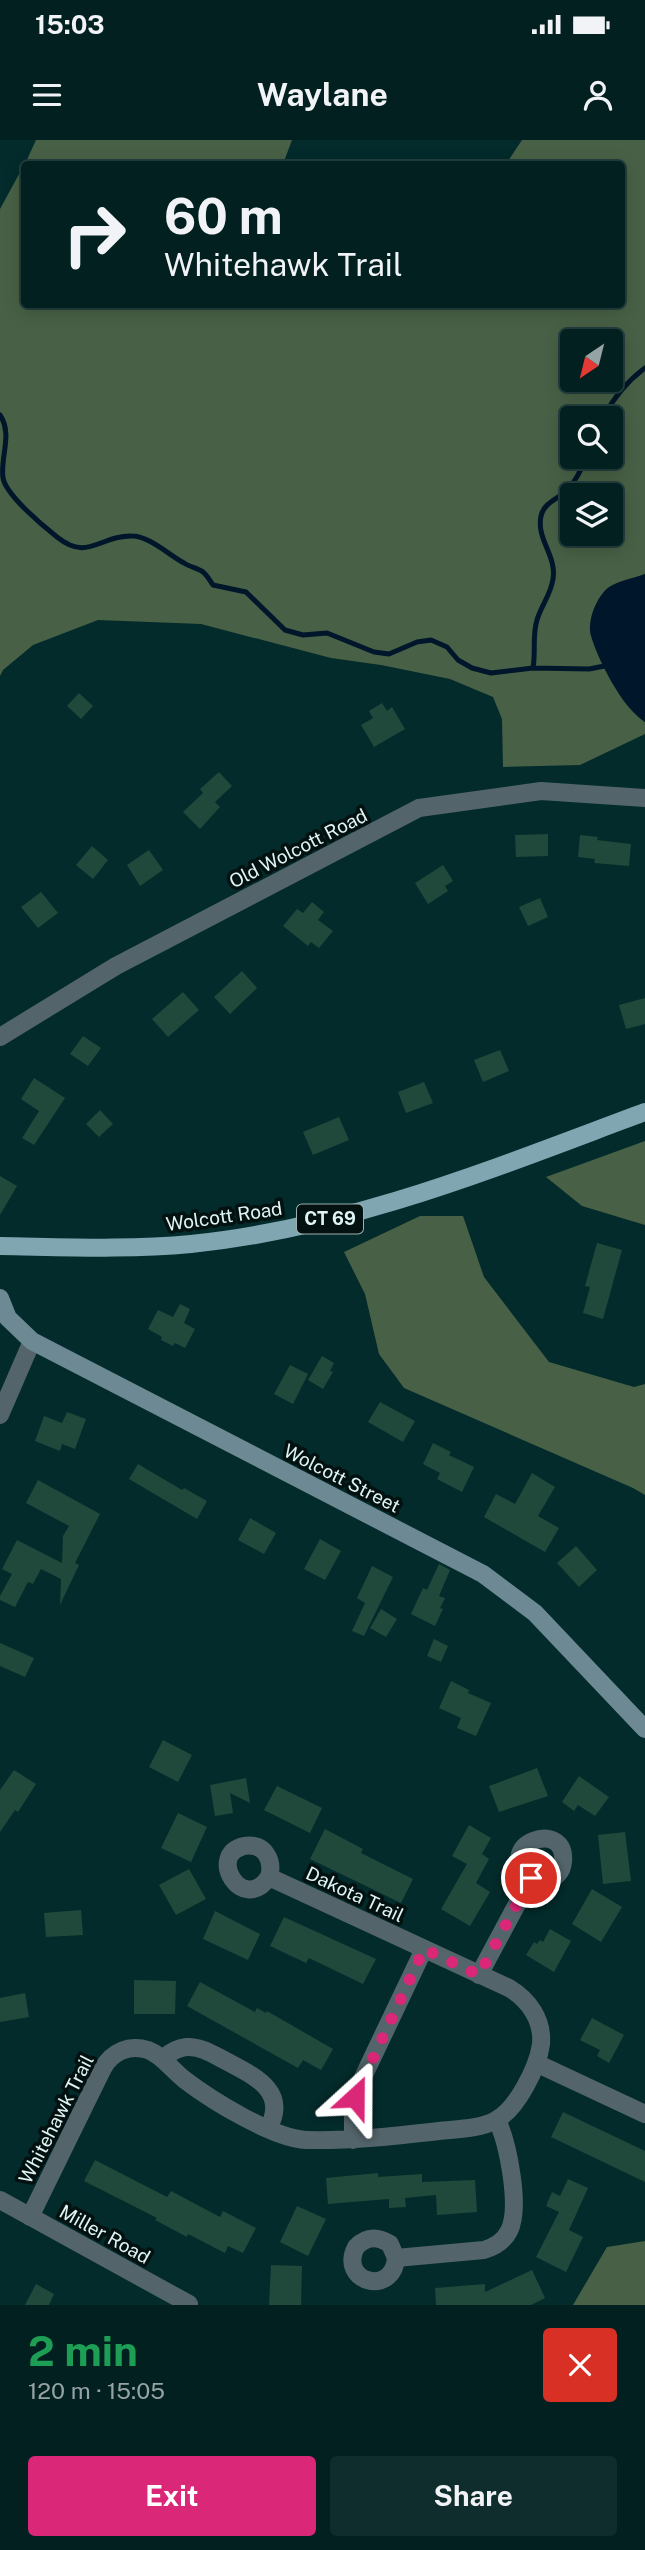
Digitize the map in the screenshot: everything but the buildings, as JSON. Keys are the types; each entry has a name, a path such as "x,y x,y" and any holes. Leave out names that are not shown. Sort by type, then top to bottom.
{"main road":[{"name":"Wolcott Road","path":"0,1246 118,1248 192,1244 275,1232 414,1196 645,1112"},
{"name":"Wolcott Street","path":"0,1298 8,1318 32,1341 483,1574 535,1614 645,1729"}],"street":[{"name":"Old Wolcott Road","path":"0,1037 116,966 419,808 541,791 645,798"},
{"path":"0,1415 32,1341"},
{"name":"Dakota Trail","path":"269,1877 424,1949"},
{"path":"479,1975 531,1878"},
{"path":"353,2140 356,2092 424,1949 517,1993 530,2005 538,2020 541,2037 536,2063 516,2103 497,2120 509,2150 514,2209 512,2223 506,2235 496,2245 484,2250 396,2258"},
{"path":"162,2059 177,2049 194,2047 259,2079 270,2092 274,2104 268,2129"},
{"name":"Whitehawk Trail","path":"30,2217 103,2068 110,2059 125,2049 149,2051 194,2087 268,2129 292,2139 353,2140 480,2126 497,2120"},
{"path":"536,2063 645,2114"},
{"name":"Miller Road","path":"0,2200 189,2304"}],"green space":[{"path":"36,140 292,140 284,161 26,161"},
{"path":"522,140 645,140 645,574 609,588 591,634 619,694 645,722 645,734 580,765 503,767 502,719 493,697 450,679 331,658 201,624 98,620 33,645 3,670 0,676 0,209 21,170 21,308 625,308 625,161 508,161"},
{"path":"645,1141 645,1225 582,1206 546,1177"},
{"path":"420,1216 463,1216 484,1277 549,1362 634,1387 645,1384 645,1495 404,1388 379,1354 365,1294 344,1252"},
{"path":"645,2241 645,2305 573,2305 607,2247"}],"water":[{"path":"645,574 645,722 628,706 612,683 591,636 590,623 604,591 617,583"}],"waterway":[{"path":"610,406 621,390 645,368"},
{"path":"0,415 6,430 3,470 6,485 26,510 68,544 86,547 121,537 145,539 201,571 213,585 246,592 285,630 303,635 327,633 374,652 389,654 417,642 431,640 447,647 458,660 472,668 491,673 533,668 589,669 610,665"},
{"path":"533,668 536,626 553,579 552,563 541,532 541,516 545,507 564,493 580,469"}],"route":[{"path":"355,2097 424,1949 479,1975 531,1878"}]}
